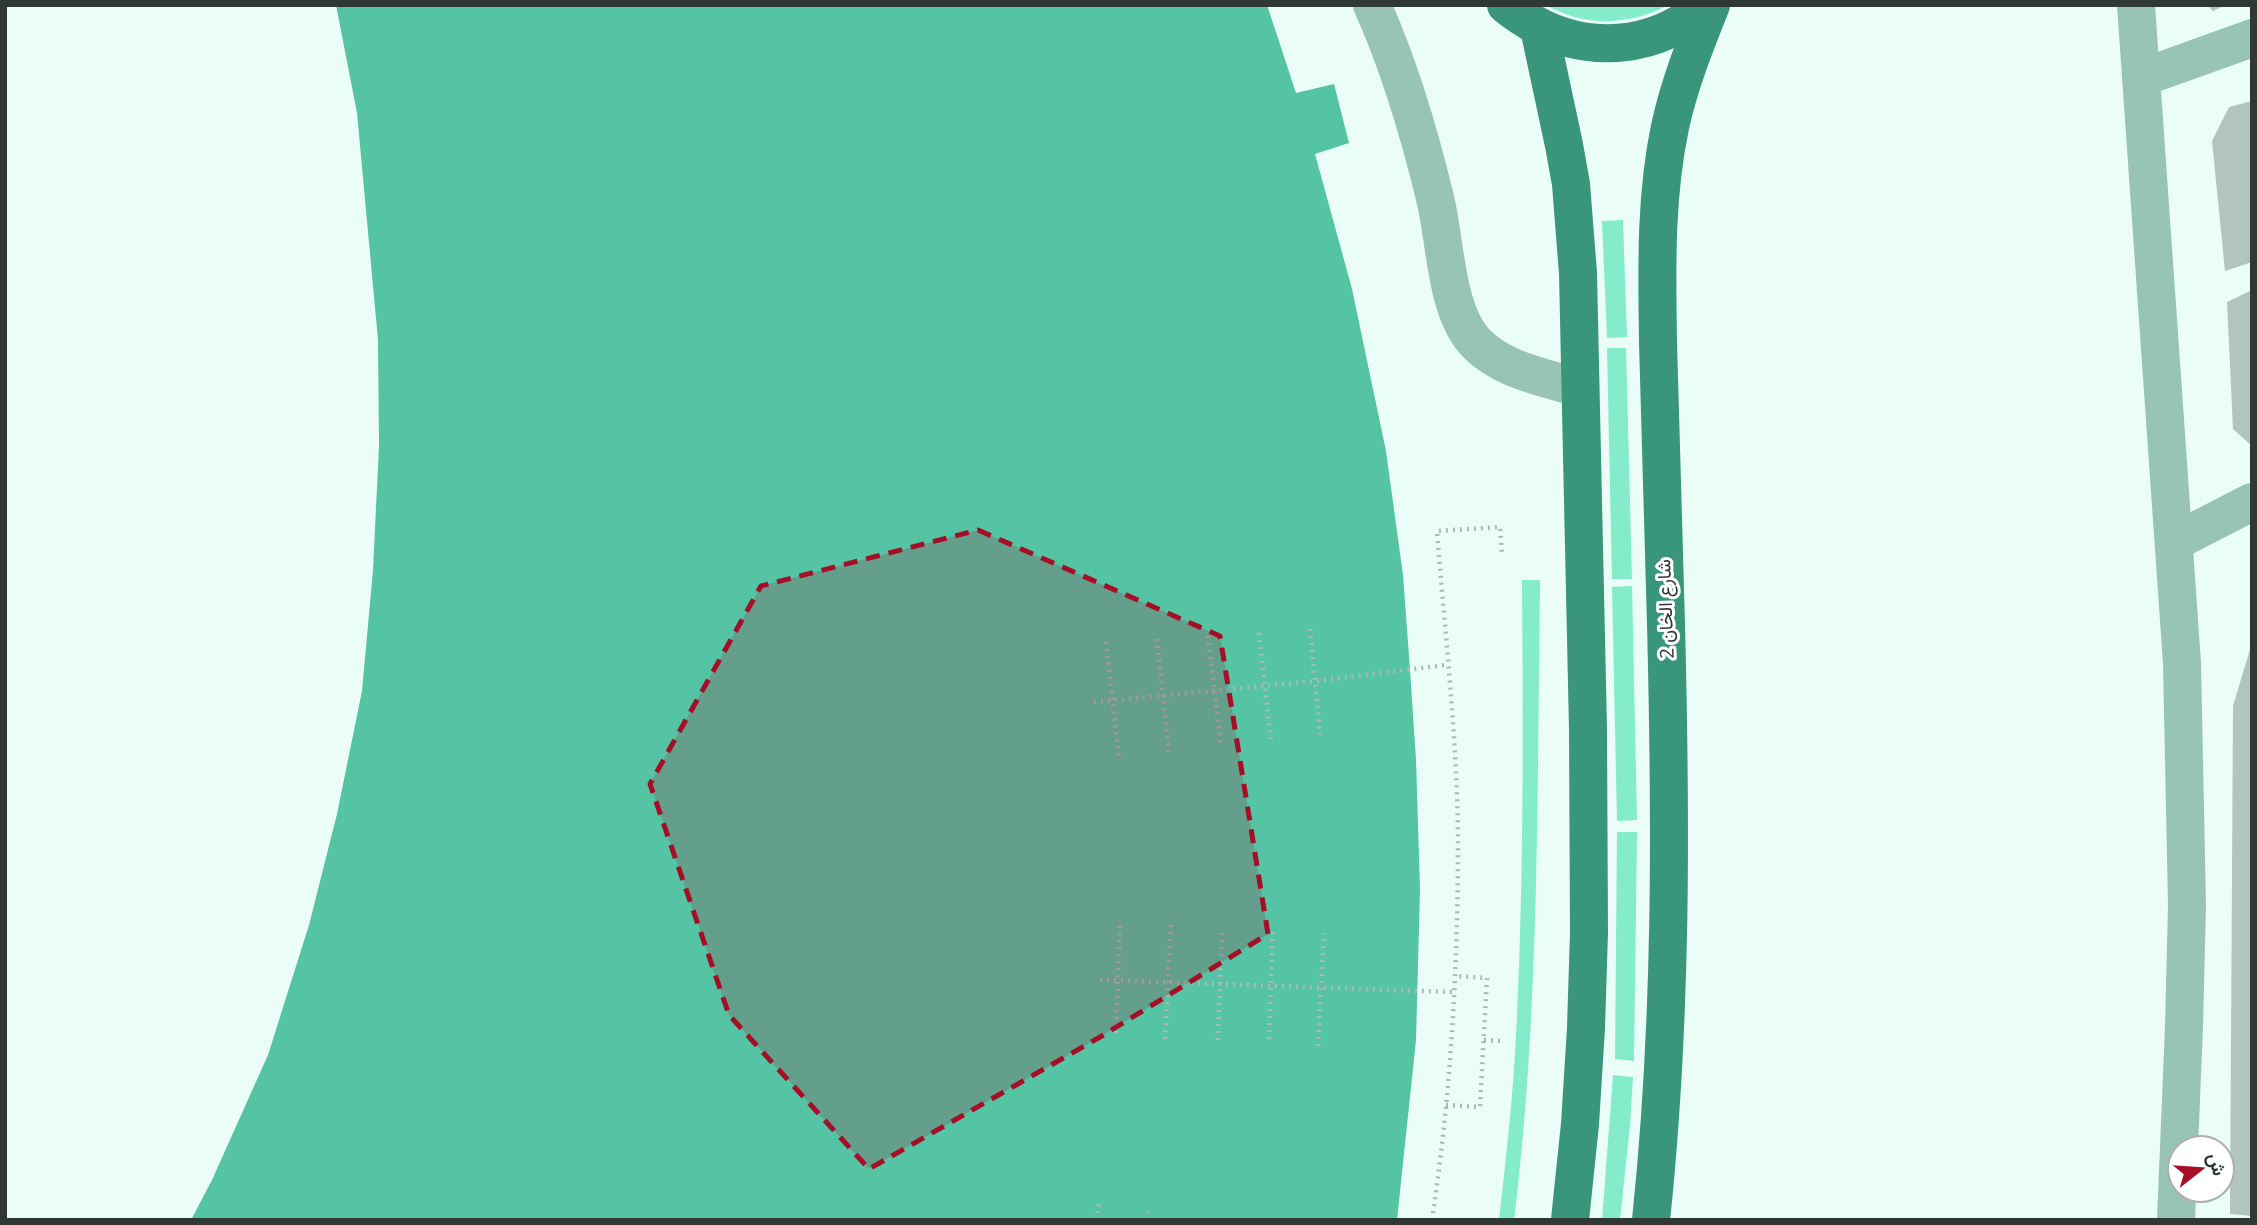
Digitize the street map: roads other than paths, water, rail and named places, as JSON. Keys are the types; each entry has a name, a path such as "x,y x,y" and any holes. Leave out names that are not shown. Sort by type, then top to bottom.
{"main road":[{"path":"1506,5 1539,28 1561,37 1608,44 1654,36 1675,27 1709,5"},
{"name":"شارع الخان 2","path":"1651,1220 1665,1055 1669,940 1668,719 1660,448 1658,218 1670,127 1709,5"},
{"path":"1539,28 1557,106 1570,184 1578,273 1588,729 1589,932 1584,1055 1570,1220"}],"street":[{"path":"1372,5 1413,113 1436,201 1456,309 1464,328 1484,350 1509,367 1579,388"},
{"path":"2136,5 2182,663 2187,905 2176,1220"},
{"path":"2141,78 2252,38"},
{"path":"2174,542 2252,502"}]}
